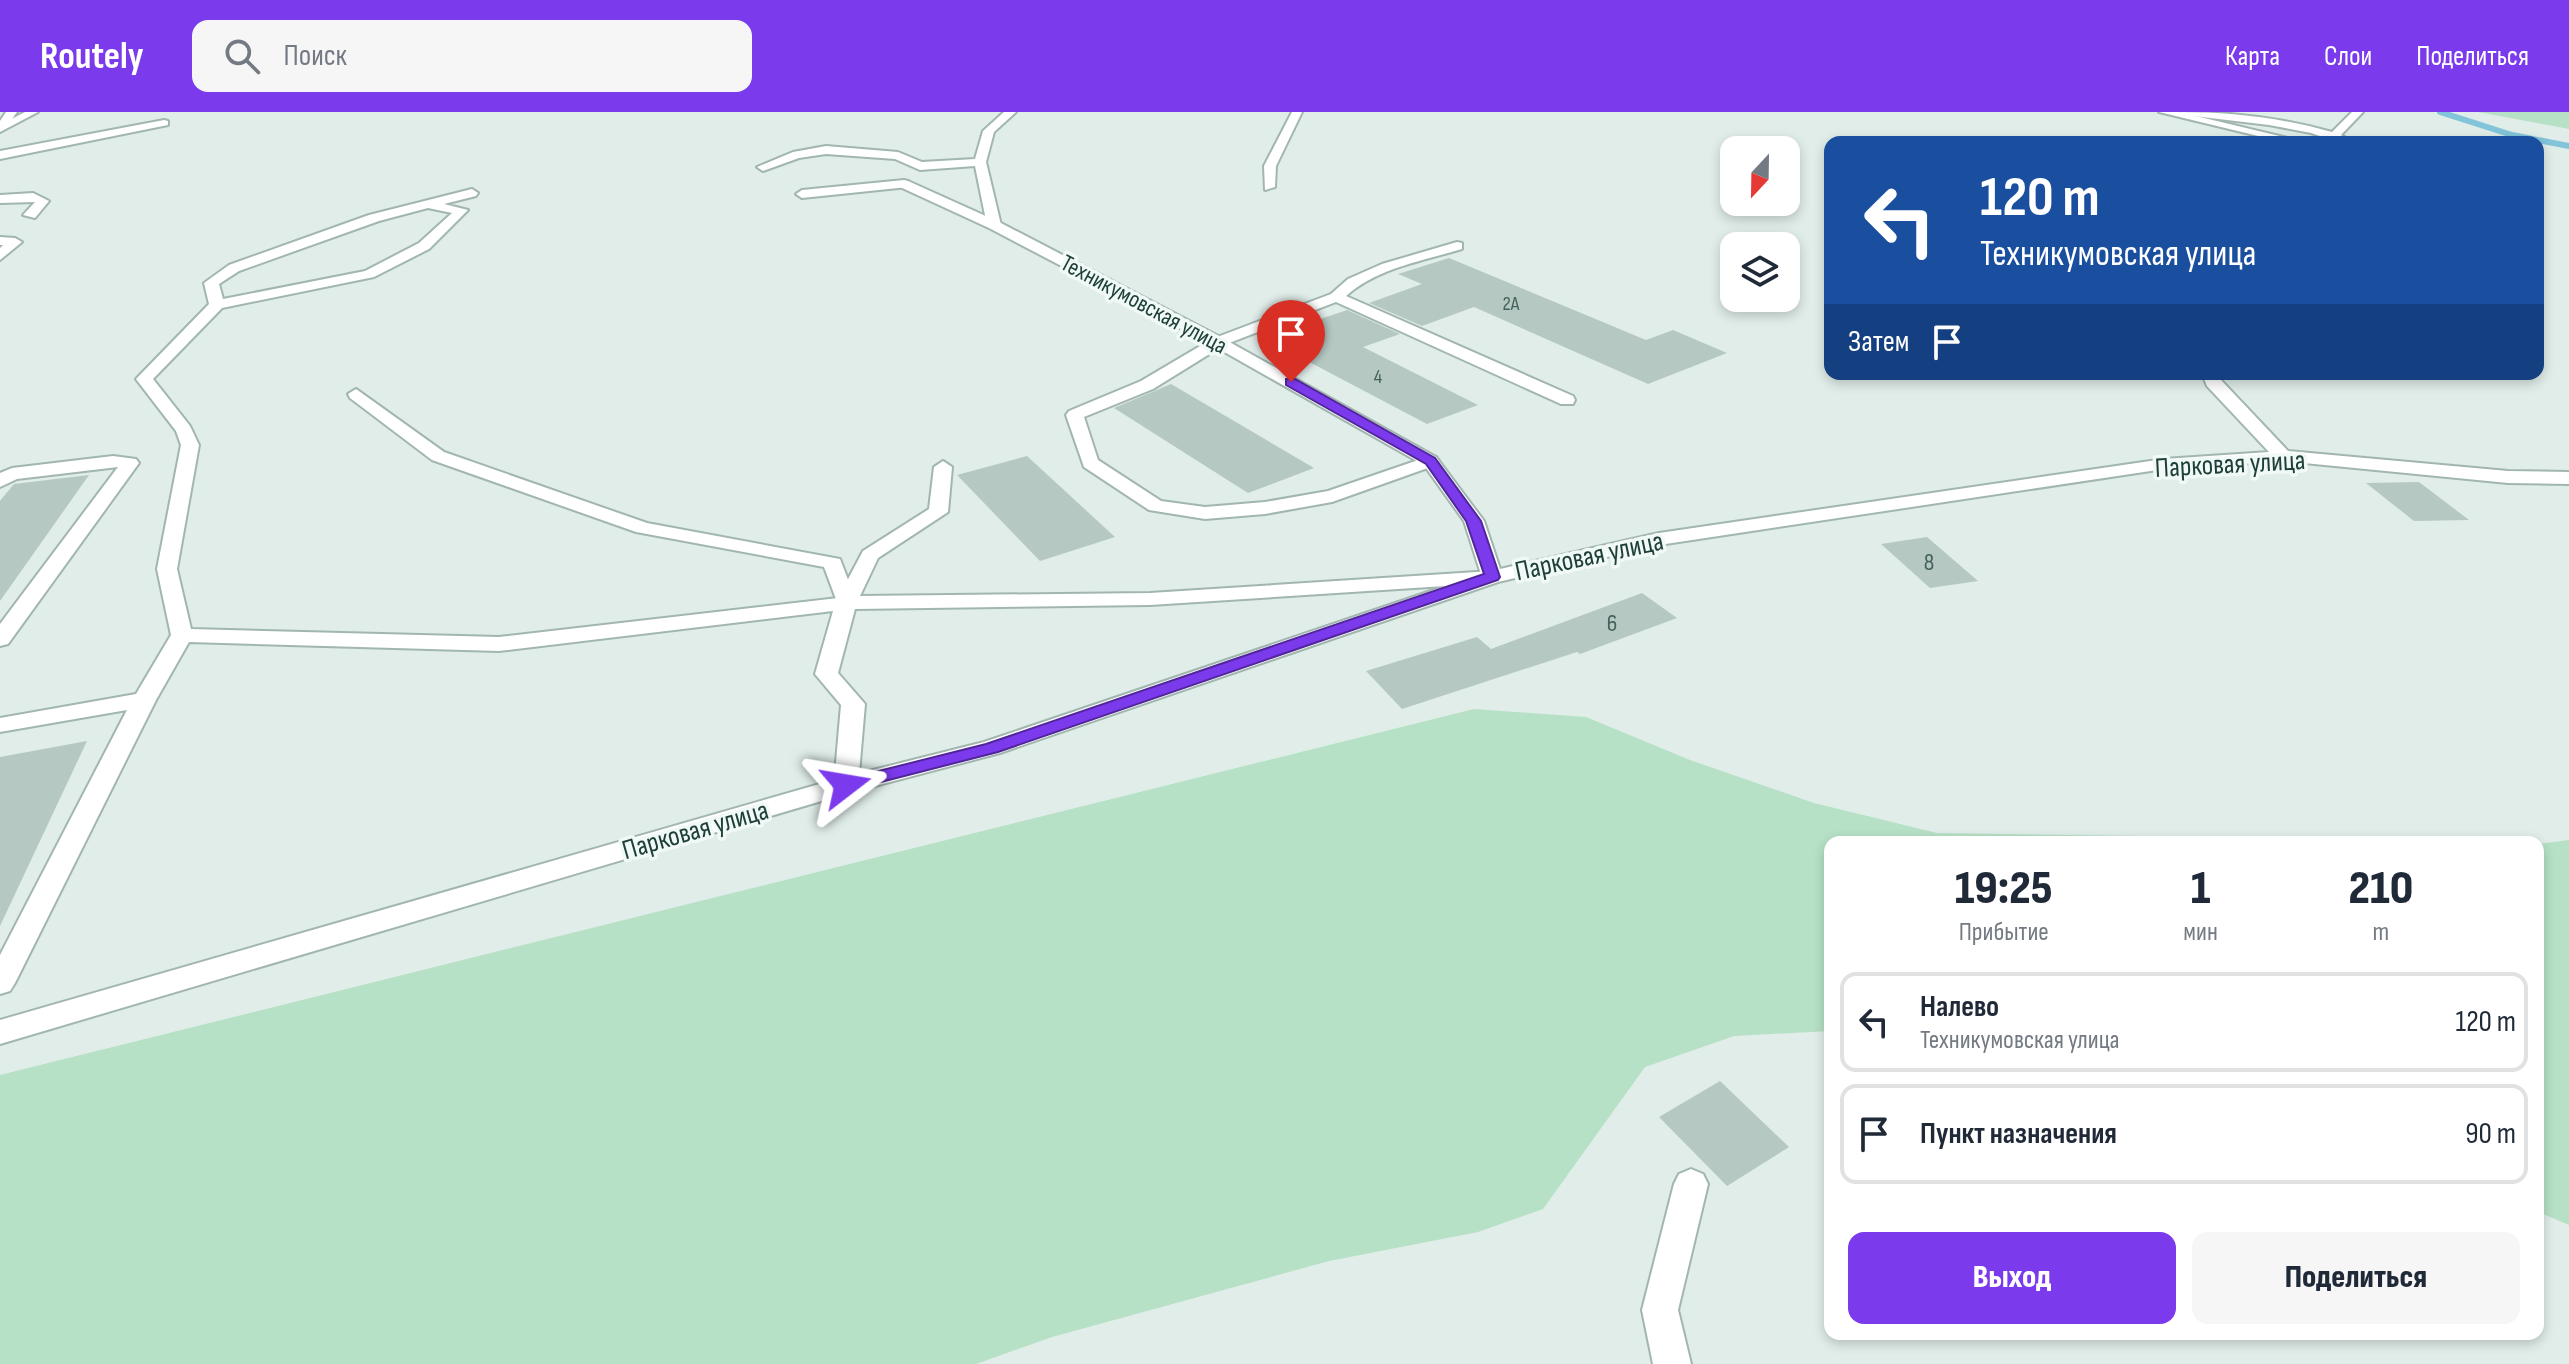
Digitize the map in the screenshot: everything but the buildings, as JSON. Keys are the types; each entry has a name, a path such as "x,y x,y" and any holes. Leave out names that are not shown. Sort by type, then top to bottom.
{"street":[{"path":"1,128 12,112"},
{"path":"1,128 33,112"},
{"path":"994,225 980,162 989,131 1011,112"},
{"path":"1269,187 1270,166 1297,112"},
{"path":"2164,112 2272,136"},
{"path":"2185,112 2335,135 2358,112"},
{"path":"0,155 164,123"},
{"path":"763,167 797,155 826,150 898,156 920,166 980,162"},
{"name":"Техникумовская улица","path":"802,194 904,184 994,225 1218,342 1430,461 1474,521 1492,577"},
{"path":"217,305 211,283 234,268 418,205 472,193"},
{"path":"0,199 33,197 43,201 30,215"},
{"path":"0,983 144,700 182,635 167,569 190,445 184,430 144,379 217,305 369,274 424,246 462,210 418,205"},
{"path":"0,241 15,242 0,256"},
{"path":"1430,461 1332,496 1265,508 1205,513 1156,506 1090,463 1075,415 1147,385 1218,342 1336,297 1353,282 1457,246"},
{"path":"1336,297 1567,400"},
{"path":"2212,380 2283,456"},
{"path":"356,394 438,456 643,528 833,563 846,603"},
{"name":"Парковая улица","path":"0,1032 846,785 991,748 1492,577 1659,539 2164,464 2283,456 2508,477 2569,478"},
{"path":"0,481 12,474 113,461 130,463 0,639"},
{"path":"846,785 853,704 826,674 846,603 870,555 938,512 943,467"},
{"path":"182,635 499,644 846,603 1150,599 1492,577"},
{"path":"0,725 144,700"},
{"path":"1672,1364 1660,1310 1691,1184"}],"green space":[{"path":"2478,112 2569,112 2569,129"},
{"path":"1474,709 1586,717 1690,760 1814,803 1937,833 2139,836 1824,836 1824,1031 1734,1036 1645,1067 1543,1209 1478,1232 1329,1261 1052,1337 976,1364 0,1364 0,1075"},
{"path":"2569,840 2569,1225 2544,1215 2544,843"}],"waterway":[{"path":"2440,112 2517,136"},
{"path":"2544,141 2569,146"}],"route":[{"path":"846,785 991,748 1492,577 1474,521 1430,461 1291,382"}]}
